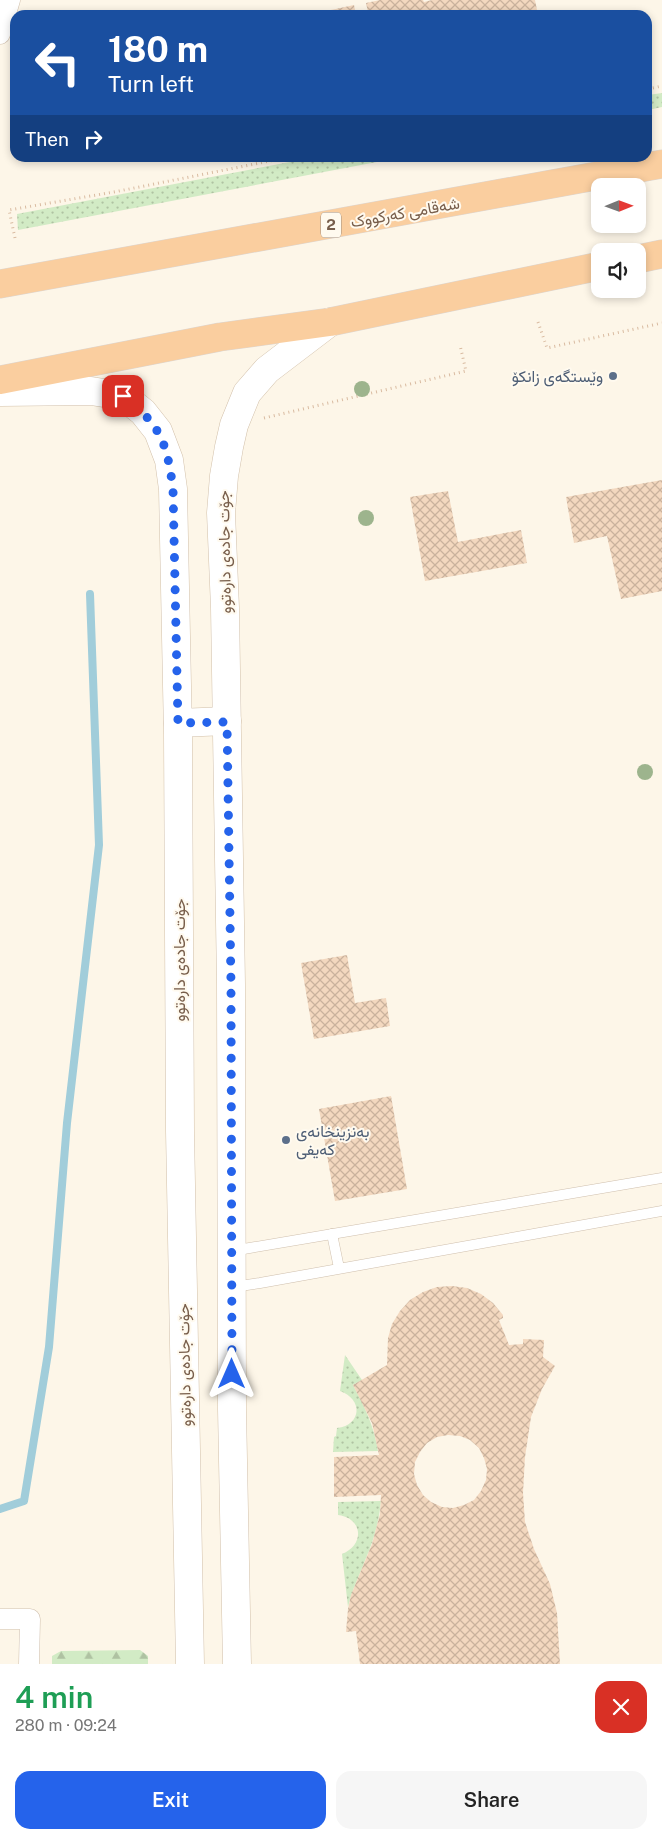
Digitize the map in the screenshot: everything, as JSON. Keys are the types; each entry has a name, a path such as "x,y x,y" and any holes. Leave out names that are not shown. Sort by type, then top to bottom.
{"highway":[{"name":"شەقامی کەرکووک","path":"0,284 662,164"},
{"path":"646,257 662,254"},
{"path":"0,380 220,337 330,322 591,268"}],"main road":[{"name":"جۆت جادەی دارەتوو","path":"236,1664 231,994 227,722 221,513 224,476 234,425 247,393 268,370 330,322"},
{"name":"جۆت جادەی دارەتوو","path":"0,392 91,391 123,396 143,412 158,431 169,460 173,489 178,723 181,1170 190,1664"},
{"path":"178,723 227,722"}],"street":[{"path":"0,34 10,0"},
{"path":"0,1619 30,1619 29,1664"}],"lane":[{"path":"232,1252 662,1178"},
{"path":"232,1287 662,1211"},
{"path":"332,1234 339,1268"}],"path":[{"path":"14,238 9,210 114,192 265,162"},
{"path":"538,322 547,348 662,323"},
{"path":"261,419 466,371 460,345"}],"green space":[{"path":"662,93 662,107 652,109 652,94"},
{"path":"290,162 377,162 18,230 17,214"},
{"path":"345,1355 362,1380 353,1385 368,1417 378,1451 333,1452 337,1428 351,1422 355,1417 356,1411 356,1405 353,1400 340,1391"},
{"path":"381,1501 374,1537 348,1607 342,1554 355,1545 358,1532 352,1521 338,1515 338,1502"},
{"path":"140,1650 148,1656 148,1664 52,1664 52,1656 61,1651"}],"building":[{"path":"380,0 423,0 424,2 432,0 535,0 537,10 368,10 366,3"},
{"path":"354,5 355,10 331,10"},
{"path":"662,480 662,591 621,599 607,536 574,543 566,497"},
{"path":"448,491 458,542 521,530 527,563 425,581 410,497"},
{"path":"347,955 355,1003 386,998 390,1026 314,1039 301,963"},
{"path":"391,1096 407,1189 335,1201 319,1109"},
{"path":"437,1287 467,1288 481,1294 493,1303 503,1315 503,1318 499,1320 509,1345 523,1344 523,1339 544,1340 543,1357 555,1366 542,1389 531,1417 525,1457 523,1493 525,1522 534,1549 550,1584 557,1613 560,1664 360,1664 356,1631 346,1632 351,1595 372,1544 380,1514 381,1495 334,1497 334,1457 379,1455 372,1423 353,1385 387,1365 388,1338 392,1324 400,1311 410,1300 423,1292","holes":["448,1435 460,1436 470,1440 479,1448 487,1469 486,1480 474,1500 453,1508 442,1507 431,1502 423,1495 417,1485 414,1474 415,1462 427,1443 437,1437"]}],"waterway":[{"path":"0,1509 24,1501 49,1347 67,1123 99,845 90,594"}],"place":[{"name":"وێستگەی زانکۆ","path":"613,376"},
{"name":"بەنزینخانەی کەیفی","path":"286,1140"}],"route":[{"path":"123,396 143,412 158,431 169,460 173,489 178,723 227,722 231,984 232,1374"}]}
